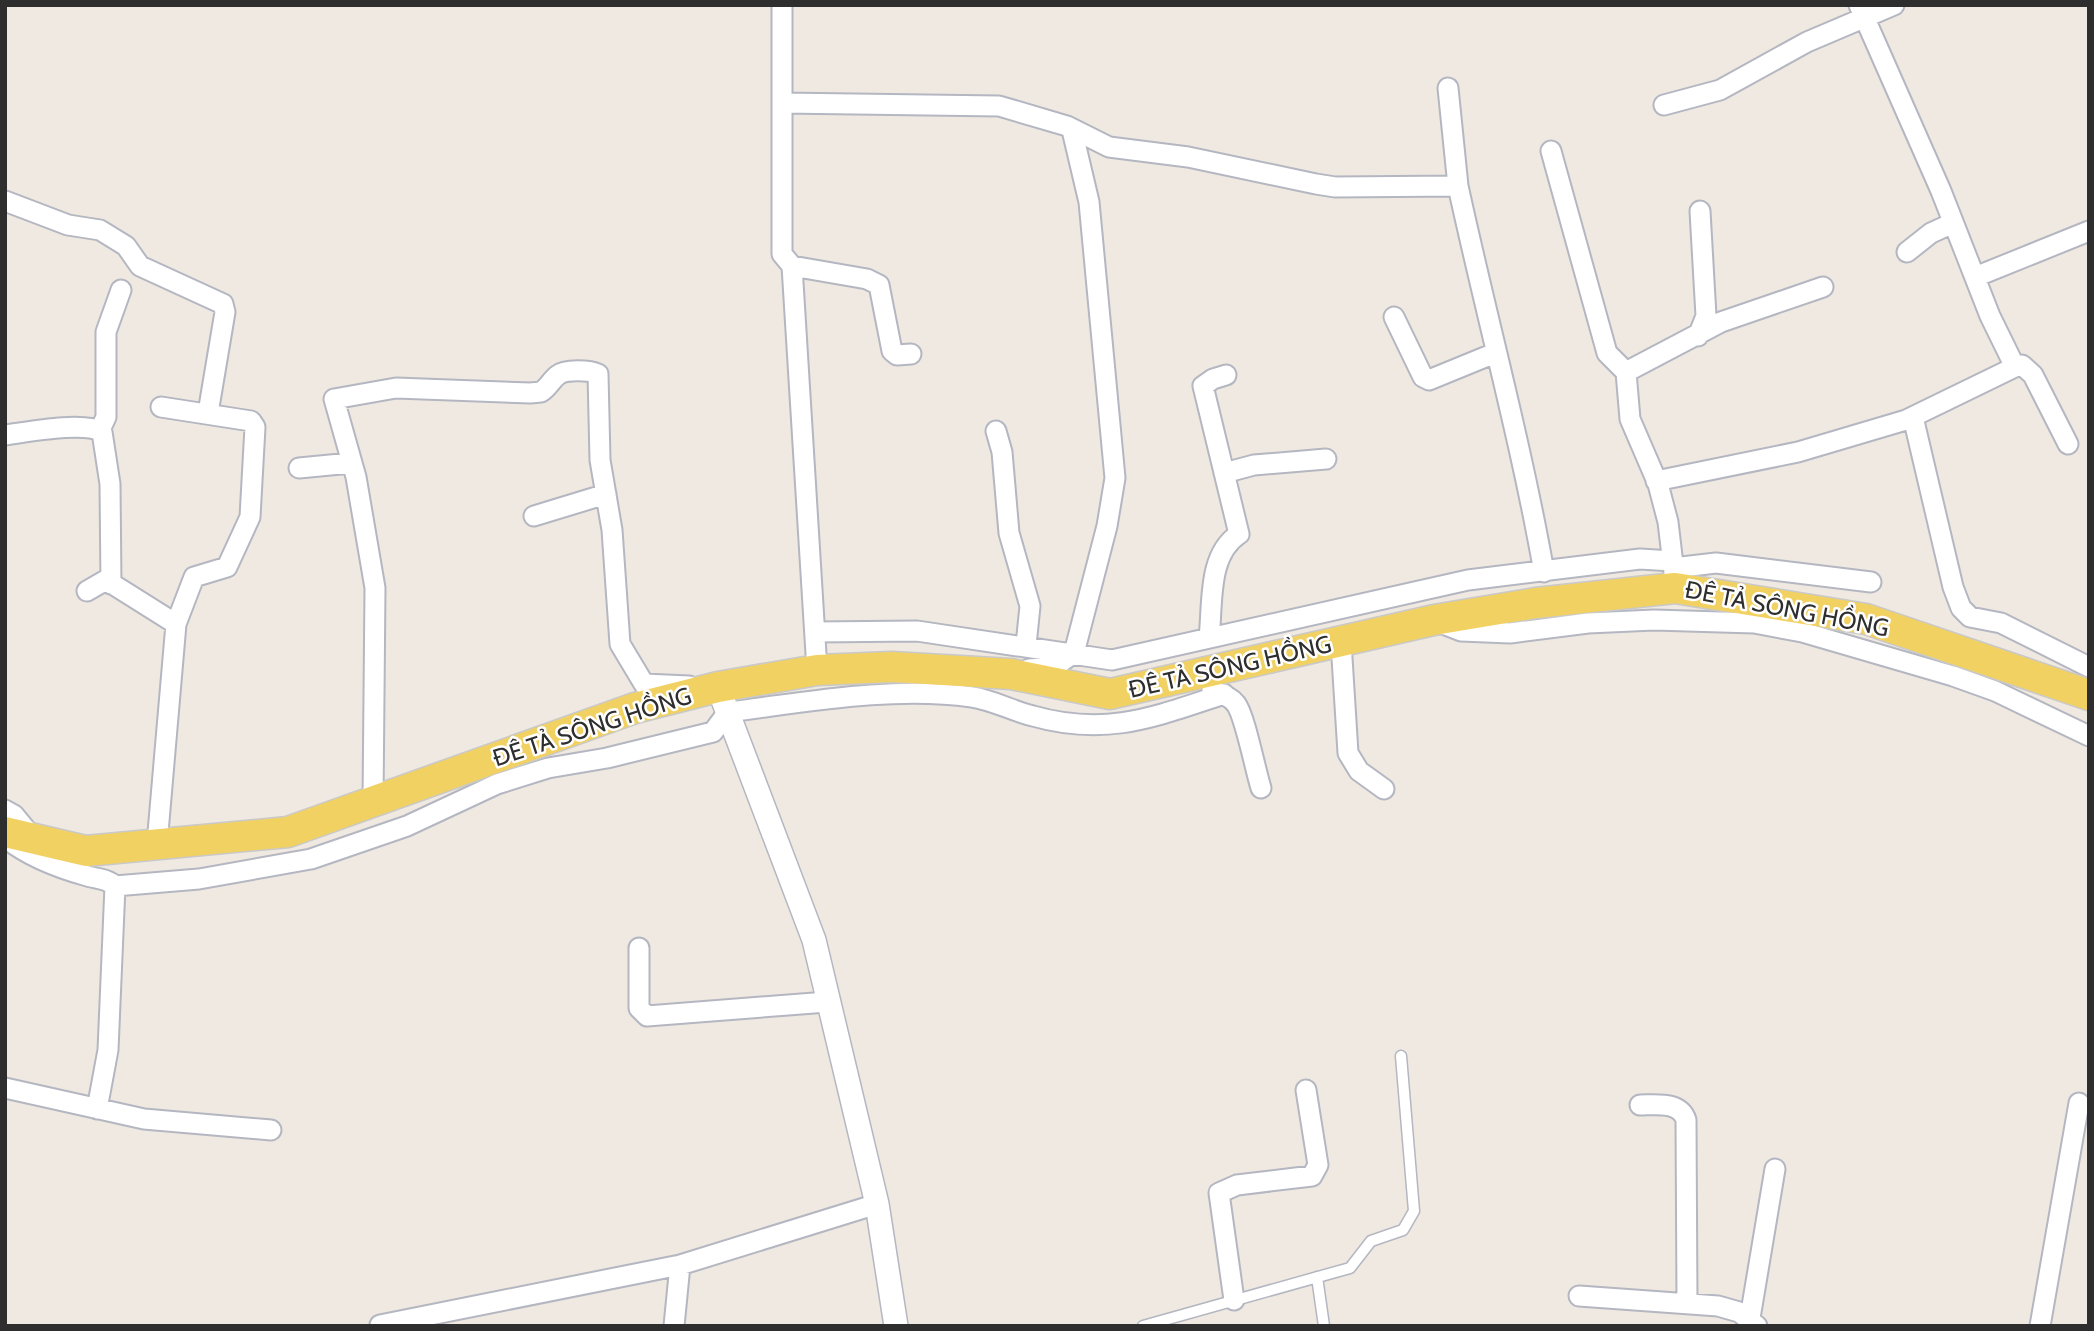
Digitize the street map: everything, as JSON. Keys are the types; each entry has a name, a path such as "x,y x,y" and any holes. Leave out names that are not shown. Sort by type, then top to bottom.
{"main road":[{"name":"ĐÊ TẢ SÔNG HỒNG","path":"14,835 86,851 288,832 635,708 723,699 817,670 927,668 1011,674 1110,694 1434,620 1535,603 1674,572 1762,603 1866,619 2089,695"}],"street":[{"path":"782,5 782,254 792,266 817,670"},
{"path":"1664,105 1720,90 1862,11 1894,5"},
{"path":"1862,11 2015,368"},
{"path":"1448,88 1458,186 1495,353 1530,490 1544,572"},
{"path":"782,103 999,106 1072,130 1108,147 1188,157 1335,187 1458,186"},
{"path":"1011,674 1054,667 1074,653 1107,526 1115,478 1089,202 1072,130"},
{"path":"1551,151 1606,353 1626,372 1630,419 1656,481 1668,522 1674,572"},
{"path":"5,201 68,225 100,230 126,246 140,266 223,304 225,312 208,413"},
{"path":"1698,336 1706,317 1700,211"},
{"path":"1907,252 1931,233 1954,223"},
{"path":"1975,277 2089,231"},
{"path":"792,266 867,279 879,285 892,351 897,355 911,354"},
{"path":"1626,372 1721,322 1823,288"},
{"path":"111,583 110,484 105,443 100,430 106,417 107,332 121,290"},
{"path":"1394,317 1423,377 1429,380 1495,353"},
{"path":"1656,481 1798,452 1913,417 2022,365 2033,375 2068,444"},
{"path":"373,802 375,588 351,463 334,399 397,388 541,392 559,374 594,371 599,379 600,460 618,593 620,644 644,684 723,699 884,693 971,697 1034,717 1091,727 1144,719 1224,694"},
{"path":"1209,638 1220,554 1227,541 1239,534 1203,386 1226,375"},
{"path":"156,844 176,624 194,577 228,567 250,517 254,423 161,407"},
{"path":"1913,417 1952,587 1961,608 1970,617 2001,623 2089,667"},
{"path":"5,435 61,428 100,430"},
{"path":"996,430 1002,452 1009,533 1030,606 1026,645"},
{"path":"1224,473 1254,465 1326,458"},
{"path":"299,468 351,463"},
{"path":"534,516 606,494"},
{"path":"815,632 917,631 1026,645 1074,653 1094,660 1112,660 1162,652 1209,638 1468,580 1640,559 1674,572 1716,563 1871,582"},
{"path":"87,591 106,580 176,624"},
{"path":"1762,603 1802,632"},
{"path":"1434,620 1461,631 1498,632 1654,620 1754,622 1802,632 1995,691 2089,736"},
{"path":"1341,642 1348,753 1359,771 1384,789"},
{"path":"927,668 971,697"},
{"path":"1166,682 1224,694 1235,702 1243,718 1261,788"},
{"path":"115,886 200,879 338,851 407,826 497,784 548,768 607,758 713,732 723,699"},
{"path":"723,699 814,940 877,1203 897,1326"},
{"path":"5,810 14,816 14,835 21,850 84,875 110,881 115,886 108,1050 97,1109"},
{"path":"639,948 639,1008 647,1016 827,1002"},
{"path":"5,1087 97,1109 182,1124 271,1130"},
{"path":"1234,1300 1219,1193 1237,1185 1312,1175 1318,1165 1306,1090"},
{"path":"2040,1326 2079,1103"},
{"path":"1640,1105 1671,1105 1684,1113 1686,1120 1687,1303"},
{"path":"1579,1296 1718,1306 1754,1322 1775,1169"},
{"path":"380,1325 680,1265 877,1203"},
{"path":"674,1326 680,1265"}],"lane":[{"path":"1143,1326 1350,1268 1371,1241 1403,1230 1414,1211 1401,1056"},
{"path":"1317,1277 1324,1326"}]}
